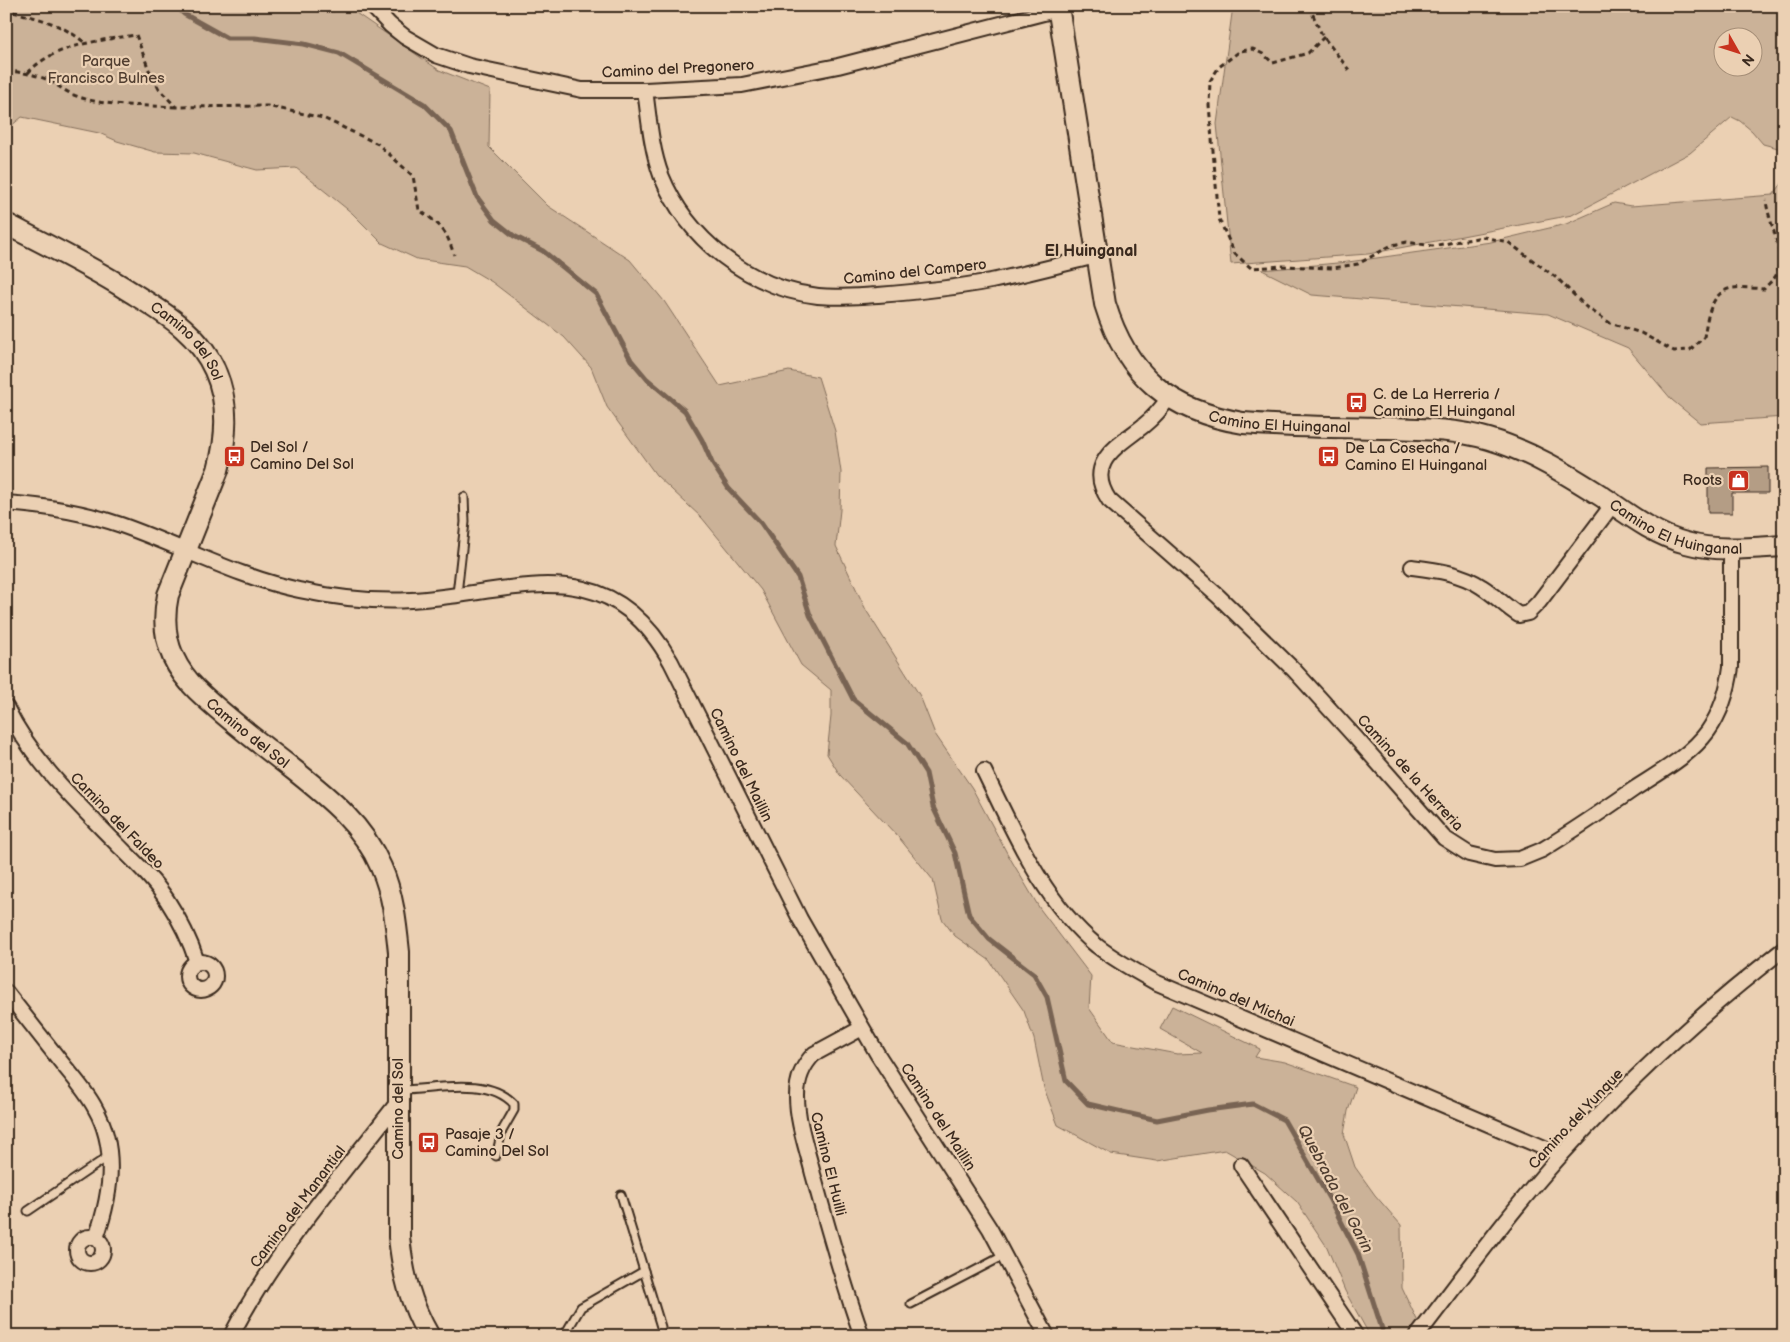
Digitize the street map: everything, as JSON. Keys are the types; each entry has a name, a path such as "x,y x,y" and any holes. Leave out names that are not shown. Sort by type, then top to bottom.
{"street":[{"name":"Camino del Pregonero","path":"372,6 405,37 421,47 452,61 582,90 645,90 742,85 838,66 1058,8"},
{"name":"Camino El Huinganal","path":"1058,8 1105,304 1116,333 1132,361 1169,397 1204,415 1243,423 1443,430 1487,439 1508,445 1548,464 1643,524 1670,538 1700,546 1731,549 1784,546"},
{"name":"Camino del Campero","path":"645,90 655,156 667,188 681,212 694,229 724,258 779,287 836,298 900,294 990,281 1097,256"},
{"name":"Camino del Sol","path":"6,224 86,266 144,300 181,326 194,338 211,363 221,388 226,414 225,440 218,470 168,595 164,617 166,639 170,651 188,682 210,703 342,810 365,837 381,866 391,895 399,952 398,1219 401,1256 409,1294 429,1336"},
{"name":"Camino de la Herreria","path":"1169,397 1151,420 1112,449 1106,457 1102,466 1101,481 1109,500 1218,596 1287,664 1356,738 1444,838 1469,854 1481,858 1520,859 1542,850 1684,756 1708,732 1724,701 1731,666 1731,549"},
{"name":"Camino del Maillin","path":"6,504 54,508 102,519 252,577 297,590 320,594 366,600 419,599 526,585 557,584 587,590 615,601 628,609 647,625 671,662 800,919 862,1028 975,1204 1005,1255 1047,1336"},
{"path":"1412,567 1439,570 1464,578 1482,587 1519,615 1528,613 1539,602 1613,504"},
{"name":"Camino del Faldeo","path":"6,707 20,732 51,775 139,866 166,898 183,927 197,962"},
{"name":"Camino del Michai","path":"984,771 1021,847 1050,895 1080,930 1116,959 1156,982 1561,1155"},
{"name":"Camino del Yunque","path":"1418,1336 1482,1251 1561,1155 1594,1119 1734,989 1784,949"},
{"path":"6,992 88,1097 102,1124 110,1156 108,1191 96,1238"},
{"name":"Camino El Huilli","path":"862,1028 814,1054 807,1061 800,1074 797,1094 800,1124 828,1230 862,1336"},
{"name":"Camino del Manantial","path":"230,1336 284,1250 398,1096"},
{"path":"1241,1165 1356,1336"}],"lane":[{"path":"457,594 465,522 464,497"},
{"path":"398,1096 478,1087 494,1091 508,1098 514,1104 514,1110 502,1131 496,1156"},
{"path":"28,1212 110,1156"},
{"path":"621,1195 661,1327"},
{"path":"911,1304 1005,1255"},
{"path":"564,1336 581,1307 644,1271"}],"path":[{"path":"1309,6 1324,37 1349,70"},
{"path":"13,12 44,19 68,30 85,43"},
{"path":"28,72 41,60 85,43 136,35 149,70 159,89 176,107"},
{"path":"1324,37 1308,53 1273,63 1263,54 1253,49 1240,51 1219,67 1210,82 1209,105 1219,219 1235,254 1251,268 1283,266 1332,268 1358,264 1392,245 1407,242 1432,246 1483,237 1508,242 1558,279 1586,307 1610,323 1641,333 1674,352 1690,350 1704,337 1707,314 1717,296 1730,288 1764,289 1776,276 1780,257 1778,244 1767,213 1766,200"},
{"path":"6,71 28,72 80,98 112,103 176,107 267,106 323,118 378,144 413,176 419,210 439,224 449,237 454,255"}],"green space":[{"name":"Parque Francisco Bulnes","path":"6,6 306,6 334,12 337,6 350,6 356,13 439,70 490,90 489,147 548,206 630,260 664,301 720,386 789,371 818,377 835,431 841,472 840,510 836,546 866,610 920,696 935,734 972,788 1040,909 1091,976 1089,1008 1113,1042 1177,1054 1202,1053 1160,1029 1172,1006 1260,1049 1255,1057 1285,1062 1356,1087 1348,1111 1344,1134 1355,1167 1375,1195 1401,1225 1402,1288 1418,1322 1405,1336 1370,1336 1345,1291 1327,1247 1297,1202 1265,1173 1225,1150 1157,1161 1111,1154 1058,1125 1044,1088 1034,1039 1024,1011 989,960 955,936 942,919 933,880 900,839 840,775 827,754 831,716 831,690 801,665 761,590 702,518 656,475 607,407 591,367 564,337 492,282 465,266 417,259 382,243 352,213 296,168 257,170 194,153 155,152 117,141 99,133 22,117 6,130"},
{"path":"1233,6 1784,6 1784,164 1778,148 1763,144 1752,131 1732,117 1690,153 1572,215 1368,254 1231,264 1217,124"},
{"path":"1784,181 1784,417 1700,423 1672,400 1628,348 1548,314 1312,295 1262,270 1348,262 1491,242 1566,224 1614,203 1631,206 1773,195"}],"building":[{"name":"Roots","path":"1768,467 1768,493 1732,493 1732,513 1708,513 1708,468"}],"waterway":[{"name":"Quebrada del Garin","path":"176,6 184,14 227,38 255,38 304,44 339,53 424,104 451,131 477,197 494,220 514,236 543,251 596,294 631,360 647,379 685,411 702,440 712,463 729,489 761,523 798,577 810,615 853,699 907,743 926,773 933,807 955,853 969,915 989,939 1034,974 1047,997 1066,1081 1088,1104 1157,1120 1253,1104 1284,1120 1330,1200 1358,1254 1382,1329"}],"place":[{"name":"C. de La Herreria / Camino El Huinganal","path":"1357,403"},
{"name":"Del Sol / Camino Del Sol","path":"234,456"},
{"name":"De La Cosecha / Camino El Huinganal","path":"1329,457"},
{"name":"Roots","path":"1738,480"},
{"name":"Pasaje 3 / Camino Del Sol","path":"429,1143"}],"district":[{"name":"El Huinganal","path":"1091,251"}]}
